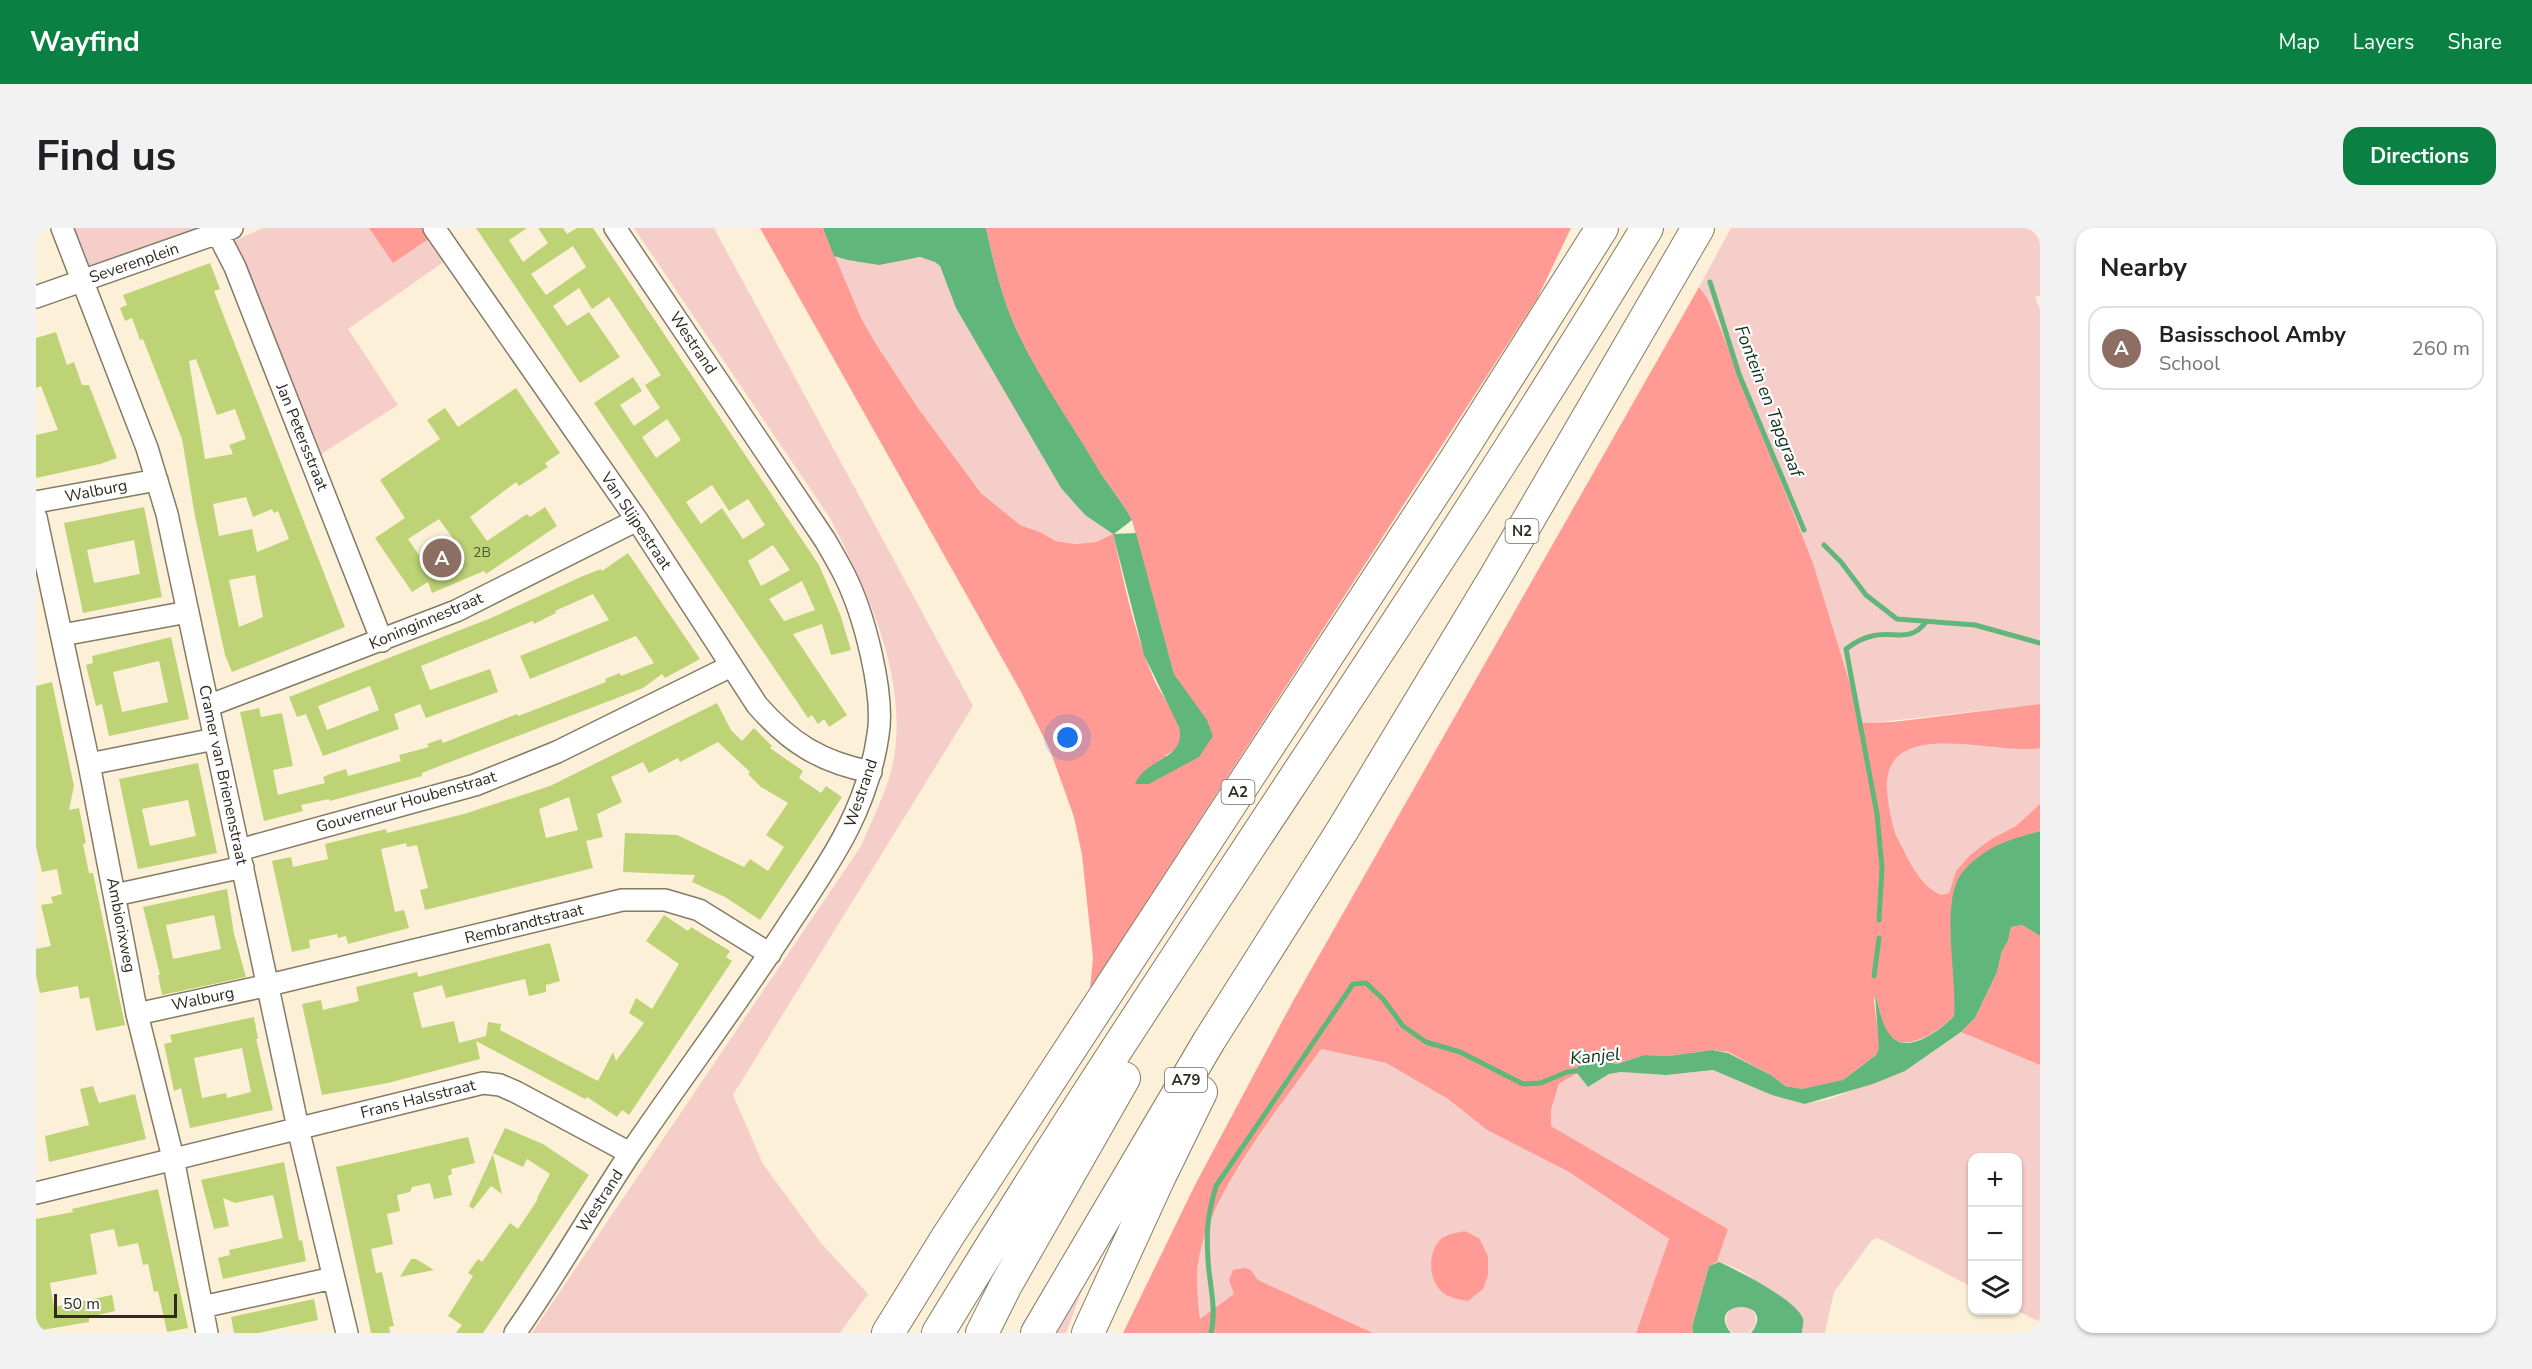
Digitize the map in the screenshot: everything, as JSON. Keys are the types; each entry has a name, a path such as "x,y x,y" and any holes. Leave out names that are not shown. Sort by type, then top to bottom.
{"highway":[{"name":"A2","path":"938,1333 1106,1066 1506,455 1647,228"},
{"name":"N2","path":"1088,1333 1152,1190 1206,1083 1342,831 1497,574 1698,228"},
{"name":"A2","path":"888,1333 948,1236 1454,462 1596,235"},
{"name":"A79","path":"1036,1333 1209,1041 1342,831"},
{"path":"982,1333 1092,1130 1161,1016 1238,866"}],"street":[{"name":"Cramer van Brienenstraat","path":"62,228 134,412 167,514 298,1128 347,1333"},
{"name":"Van Slijpestraat","path":"434,228 637,520 757,705 794,741 825,759 871,772"},
{"name":"Westrand","path":"515,1333 630,1154 770,954 843,842 871,772 879,733 878,695 865,633 846,577 825,540 615,228"},
{"name":"Severenplein","path":"36,297 225,231"},
{"name":"Jan Petersstraat","path":"225,231 235,267 382,641"},
{"name":"Walburg","path":"36,502 157,480"},
{"name":"Ambiorixweg","path":"36,517 89,764 137,1014 173,1158 207,1333"},
{"name":"Koninginnestraat","path":"208,706 456,611 637,520"},
{"path":"62,635 188,612"},
{"name":"Gouverneur Houbenstraat","path":"241,858 475,785 556,752 731,666"},
{"path":"89,764 215,739"},
{"path":"115,895 241,858"},
{"name":"Rembrandtstraat","path":"269,985 622,900 665,900 699,909 770,954"},
{"name":"Walburg","path":"137,1014 269,985"},
{"name":"Frans Halsstraat","path":"298,1128 483,1083 500,1085 516,1092 630,1154"},
{"path":"36,1193 298,1128"},
{"path":"202,1307 333,1278"}],"shaded area":[{"path":"72,228 230,228 89,274"},
{"path":"263,228 369,228 393,262 430,238 445,261 348,329 398,405 315,458 232,242"},
{"path":"369,228 424,228 430,238 393,263"},
{"path":"634,228 714,228 973,706 733,1095 763,1164 821,1243 868,1294 840,1333 532,1333 861,846 886,787 895,751 897,721 888,660 869,601 844,545 830,518"},
{"path":"760,228 823,228 861,318 876,344 918,408 981,493 1020,525 1056,541 1075,544 1096,542 1113,534 1140,642 1156,684 1180,728 1180,743 1165,756 1199,757 1185,690 1174,674 1132,520 1036,368 1012,320 995,268 986,228 1571,228 1538,297 1090,989 1093,958 1082,855 1074,817 1050,750 1020,690"},
{"path":"823,228 986,228 1003,294 1012,320 1027,350 1101,474 1132,520 1114,534 1136,533 1174,674 1207,720 1213,736 1199,757 1149,784 1135,784 1140,775 1171,753 1180,738 1179,727 1144,655 1113,534 1085,515 1061,488 956,308 940,266 920,257 879,265 834,256"},
{"path":"1731,228 2040,228 2040,295 2035,297 2040,309 2040,704 1862,724 1813,563 1723,335 1708,299 1699,287"},
{"path":"834,256 846,259 915,257 935,262 941,269 1061,488 1085,515 1113,534 1096,542 1075,544 1056,541 1020,525 981,493 918,408 876,344 861,318"},
{"path":"1699,287 1708,299 1723,335 1813,563 1862,723 1893,722 2040,704 2040,748 1922,745 1903,752 1891,767 1887,790 1896,835 1920,878 1942,895 1949,893 1956,871 1970,855 1991,839 2016,826 2040,804 2040,831 2009,841 1951,914 1956,991 1954,1016 1941,1028 1922,1038 1912,1042 1895,1040 1888,1033 1882,1020 1875,996 1880,1049 1876,1055 1843,1080 1802,1089 1785,1086 1771,1075 1728,1052 1712,1050 1669,1056 1644,1055 1617,1064 1600,1061 1580,1048 1577,1073 1559,1084 1551,1110 1551,1126 1728,1229 1717,1262 1709,1266 1692,1327 1693,1333 1636,1333 1669,1239 1569,1172 1487,1130 1448,1099 1386,1063 1321,1049 1248,1152 1216,1209 1204,1237 1198,1264 1200,1319 1234,1294 1229,1280 1233,1270 1244,1268 1251,1270 1258,1280 1373,1333 1123,1333 1195,1185 1292,1003"},
{"path":"1957,743 2040,748 2040,804 2016,826 1991,839 1970,855 1956,871 1949,893 1942,896 1929,887 1904,853 1895,831 1886,787 1889,768 1898,755 1904,751 1926,744"},
{"path":"2040,831 2040,936 2022,925 2011,927 1997,972 1975,1018 1961,1032 1905,1071 1873,1084 1805,1104 1772,1095 1713,1070 1666,1075 1621,1072 1609,1074 1588,1087 1577,1073 1580,1047 1600,1061 1617,1064 1644,1055 1669,1056 1712,1050 1728,1053 1771,1075 1785,1086 1802,1089 1843,1080 1876,1055 1879,1049 1875,995 1890,1035 1897,1041 1905,1043 1923,1039 1941,1028 1954,1016 1950,927 1953,893 1958,879 1973,861 1992,848"},
{"path":"2022,925 2040,936 2040,1065 1961,1032 1975,1018 1997,972 2011,927"},
{"path":"1961,1032 2040,1065 2040,1322 2022,1313 2022,1153 1968,1153 1968,1285 1878,1238 1872,1240 1834,1292 1825,1333 1802,1333 1803,1320 1773,1294 1740,1271 1717,1262 1728,1229 1551,1126 1551,1110 1559,1084 1577,1073 1588,1087 1609,1074 1621,1072 1666,1075 1713,1070 1805,1104 1829,1099 1905,1071"},
{"path":"1321,1049 1386,1063 1448,1099 1487,1130 1569,1172 1670,1240 1636,1333 1373,1333 1258,1280 1251,1270 1235,1294 1201,1320 1198,1264 1204,1237 1215,1209 1248,1152","holes":["1465,1231 1479,1238 1451,1298 1438,1288 1431,1266 1445,1235"]},
{"path":"1465,1231 1479,1238 1488,1256 1488,1275 1483,1289 1468,1301 1452,1298 1442,1292 1435,1283 1431,1268 1433,1252 1441,1239 1449,1234"},
{"path":"1719,1262 1766,1286 1790,1303 1803,1319 1802,1333 1751,1333 1757,1322 1756,1313 1741,1307 1732,1309 1726,1314 1725,1322 1731,1333 1693,1333 1692,1327 1709,1266"},
{"path":"1088,1274 1066,1333 1053,1333"},
{"path":"1741,1305 1752,1309 1756,1320 1752,1331 1741,1335 1730,1331 1726,1320 1730,1309"}],"building":[{"path":"476,228 527,228 509,240 523,262 548,243 538,228 563,228 567,234 577,228 593,228 819,565 840,614 851,650 831,655 822,624 793,634 847,715 829,727 824,719 818,724 812,715 808,718 594,403 633,377 642,391 620,405 634,426 660,408 645,385 661,375 609,297 592,309 579,288 553,306 567,326 589,312 620,357 580,383","holes":["573,246 586,267 546,295 531,274","667,419 681,440 656,458 642,437","712,485 729,511 748,499 765,525 743,539 722,508 701,524 686,502","773,545 790,570 761,586 748,561","802,581 815,610 784,621 769,599"]},
{"path":"210,263 220,289 214,291 345,627 232,672 225,655 195,516 182,439 143,339 140,340 132,318 125,321 120,308 127,305 123,295","holes":["196,359 217,415 235,409 246,439 229,445 233,454 205,459 189,361","246,497 253,517 272,509 274,513 278,511 289,539 257,552 252,529 219,536 213,504","255,575 263,617 239,627 229,580"]},
{"path":"56,332 67,365 74,362 82,385 89,385 117,458 36,478 36,435 58,430 41,386 36,388 36,338"},
{"path":"516,388 560,453 545,463 548,467 519,486 516,482 470,517 487,541 527,514 530,517 545,507 557,526 486,574 484,571 432,593 428,582 412,592 375,538 405,518 380,480 440,439 427,420 445,408 458,427","holes":["439,519 454,540 423,561 408,539"]},
{"path":"144,507 162,597 83,613 64,523","holes":["134,540 140,574 94,583 87,550"]},
{"path":"628,553 700,659 665,678 662,674 643,688 422,773 422,776 330,801 329,799 301,805 303,811 264,821 240,712 259,708 261,717 282,713 293,766 273,770 278,795 325,783 323,777 346,769 348,776 401,761 399,755 429,747 427,744 441,739 443,743 606,682 605,679 620,673 621,676 654,663 636,636 530,679 520,656 609,620 593,594 555,611 556,613 534,624 533,621 421,666 430,690 490,669 498,692 426,718 420,704 394,714 399,729 323,756 306,714 297,717 289,697 491,618 583,576 601,569 602,571","holes":["370,686 379,710 327,730 318,706"]},
{"path":"171,637 189,719 109,736 102,704 96,706 86,665 93,663 92,656","holes":["159,661 168,702 122,712 113,672"]},
{"path":"52,682 74,786 69,810 79,808 89,873 93,873 125,1025 96,1031 89,997 80,999 78,986 40,993 36,976 36,949 51,946 41,905 53,903 51,897 62,894 57,869 42,872 36,847 36,686"},
{"path":"717,703 731,730 742,741 754,728 772,746 770,748 803,771 799,778 821,793 826,786 842,797 760,920 725,897 692,882 695,875 623,872 625,833 677,835 744,867 750,859 768,871 784,847 766,835 788,803 761,787 748,774 750,772 718,742 680,762 678,758 649,773 643,762 611,777 622,802 597,814 603,837 586,841 593,868 425,910 420,890 428,888 417,845 407,847 406,843 381,849 395,912 404,910 409,928 348,944 346,936 338,938 337,934 309,940 310,948 292,952 272,861 291,857 293,867 328,859 325,844 386,829 387,833 464,814 550,786","holes":["569,797 578,830 546,838 539,809"]},
{"path":"198,763 217,853 138,869 119,779","holes":["188,800 196,836 150,846 142,809"]},
{"path":"227,889 234,934 246,977 162,995 158,975 160,975 143,907","holes":["214,915 221,949 173,959 166,925"]},
{"path":"664,915 688,931 691,927 730,951 726,957 732,961 629,1115 622,1110 617,1117 587,1097 585,1099 476,1041 480,1059 388,1083 322,1095 302,1004 321,1000 323,1010 359,1001 356,987 417,972 418,977 550,943 560,981 546,985 546,992 529,996 525,979 446,998 442,985 413,993 422,1028 454,1021 459,1043 486,1036 488,1022 501,1024 500,1030 598,1081 613,1052 616,1061 644,1023 629,1013 636,998 652,1009 679,964 646,941"},
{"path":"254,1017 258,1039 256,1039 273,1110 190,1128 181,1088 174,1091 164,1044 172,1042 170,1035","holes":["242,1048 251,1092 227,1098 226,1093 202,1098 194,1058"]},
{"path":"93,1086 99,1103 135,1094 146,1139 49,1162 45,1136 89,1125 80,1089"},
{"path":"505,1128 543,1144 589,1175 483,1333 456,1333 462,1325 448,1316 473,1276 468,1273 478,1259 482,1262 510,1223 518,1229 538,1199 550,1174 527,1159 523,1167 493,1153"},
{"path":"468,1137 475,1163 451,1169 452,1174 448,1176 452,1195 434,1199 430,1183 412,1187 410,1192 397,1195 400,1211 387,1214 393,1244 371,1249 376,1273 382,1272 394,1326 389,1327 390,1333 371,1333 336,1167"},
{"path":"493,1154 502,1194 491,1186 473,1209 469,1206"},
{"path":"284,1162 299,1241 302,1240 306,1261 223,1279 218,1258 230,1255 229,1250 283,1238 273,1195 235,1203 223,1198 229,1226 214,1229 201,1180"},
{"path":"158,1189 188,1328 167,1332 158,1291 154,1292 148,1264 143,1265 138,1243 118,1247 114,1229 90,1234 97,1274 50,1283 54,1307 112,1295 115,1311 89,1317 89,1322 36,1331 36,1219 73,1212 72,1209"},
{"path":"411,1259 416,1259 434,1270 400,1277"},
{"path":"314,1299 318,1320 259,1333 234,1333 231,1317"}],"waterway":[{"name":"Fontein en Tapgraaf","path":"1710,282 1739,374 1804,530"},
{"name":"Fontein en Tapgraaf","path":"1824,545 1841,562 1866,595 1897,619 1975,625 2040,643"},
{"path":"1879,920 1882,868 1877,814 1846,649 1868,637 1913,633 1926,622"},
{"path":"1874,976 1879,938"},
{"name":"Kanjel","path":"1211,1333 1213,1305 1208,1259 1208,1230 1209,1213 1216,1186 1353,984 1366,983 1383,999 1403,1026 1426,1042 1460,1052 1523,1084 1541,1083 1567,1072 1582,1070"}],"place":[{"name":"Basisschool Amby","path":"442,558"}]}
